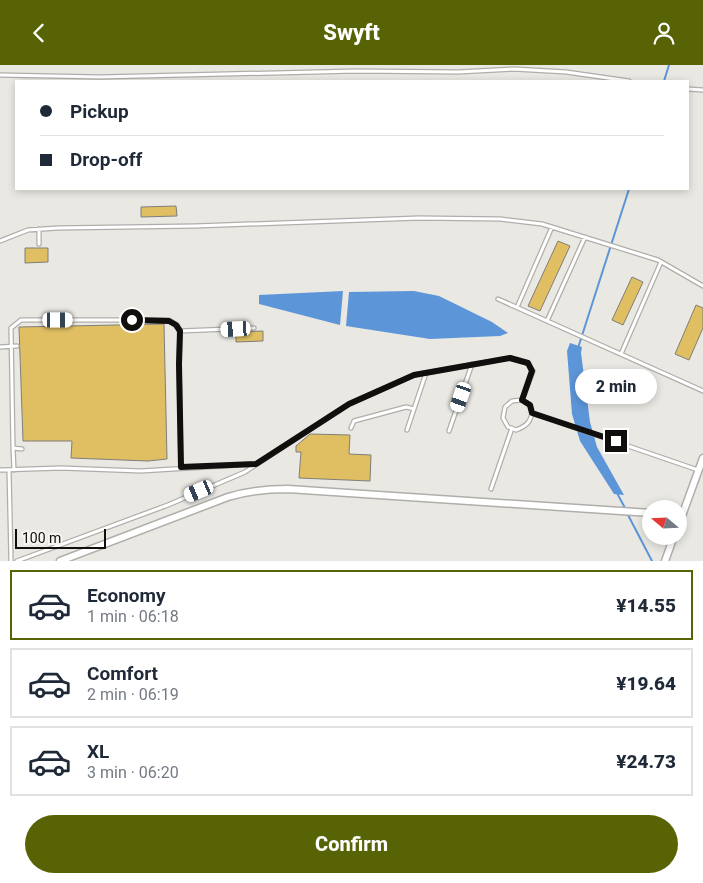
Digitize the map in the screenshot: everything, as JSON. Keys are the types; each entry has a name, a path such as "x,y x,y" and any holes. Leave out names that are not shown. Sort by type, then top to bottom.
{"street":[{"path":"686,500 703,458"},
{"path":"60,561 228,497 260,489 288,489 642,512"},
{"path":"666,558 671,545"}],"lane":[{"path":"0,75 100,77 357,71 458,72 514,69 566,72 622,80"},
{"path":"689,89 703,90"},
{"path":"0,241 28,230 39,229 205,226 419,218 500,219 542,224 661,262 703,286"},
{"path":"518,305 552,227"},
{"path":"39,229 39,244"},
{"path":"547,321 585,237"},
{"path":"621,353 661,262"},
{"path":"498,299 703,391"},
{"path":"11,561 13,448 11,329 21,320 169,321 176,325 180,331 181,467"},
{"path":"180,331 254,327"},
{"path":"0,347 17,347"},
{"path":"17,561 168,505 245,471 349,404 414,375 473,363 510,358 528,363 532,371 522,400"},
{"path":"449,431 473,363"},
{"path":"407,429 426,372"},
{"path":"522,400 530,405 532,413 530,421 525,426 516,430 508,427 503,417 505,407 512,401 522,400"},
{"path":"351,427 354,421 406,407 414,409"},
{"path":"532,413 600,435 698,471"},
{"path":"491,489 512,428"},
{"path":"13,448 22,449"},
{"path":"0,470 61,467 141,471 181,467 256,464"}],"water":[{"path":"343,291 340,325 259,304 259,295"},
{"path":"414,291 439,296 492,322 508,333 500,336 430,339 346,326 349,292"},
{"path":"570,343 582,347 581,353 590,422 597,447 624,495 614,494 580,441 572,414 567,351"}],"building":[{"path":"176,206 177,216 141,217 141,207"},
{"path":"558,241 570,246 540,311 528,306"},
{"path":"25,248 48,248 48,262 25,263"},
{"path":"632,277 643,282 623,325 612,320"},
{"path":"696,305 703,308 703,328 689,360 675,354"},
{"path":"164,324 167,459 148,461 71,458 72,441 23,441 19,327"},
{"path":"263,331 263,341 236,342 236,332"},
{"path":"310,434 350,435 349,454 371,455 370,481 299,478 301,452 296,452 296,446"}],"waterway":[{"path":"664,80 669,65"},
{"path":"578,348 629,190"},
{"path":"617,493 625,508"},
{"path":"627,513 652,561"}],"route":[{"path":"132,320 169,321 176,325 180,331 181,467 256,464 349,404 414,375 473,363 510,358 528,363 532,371 522,400 530,405 532,413 616,441"}]}
